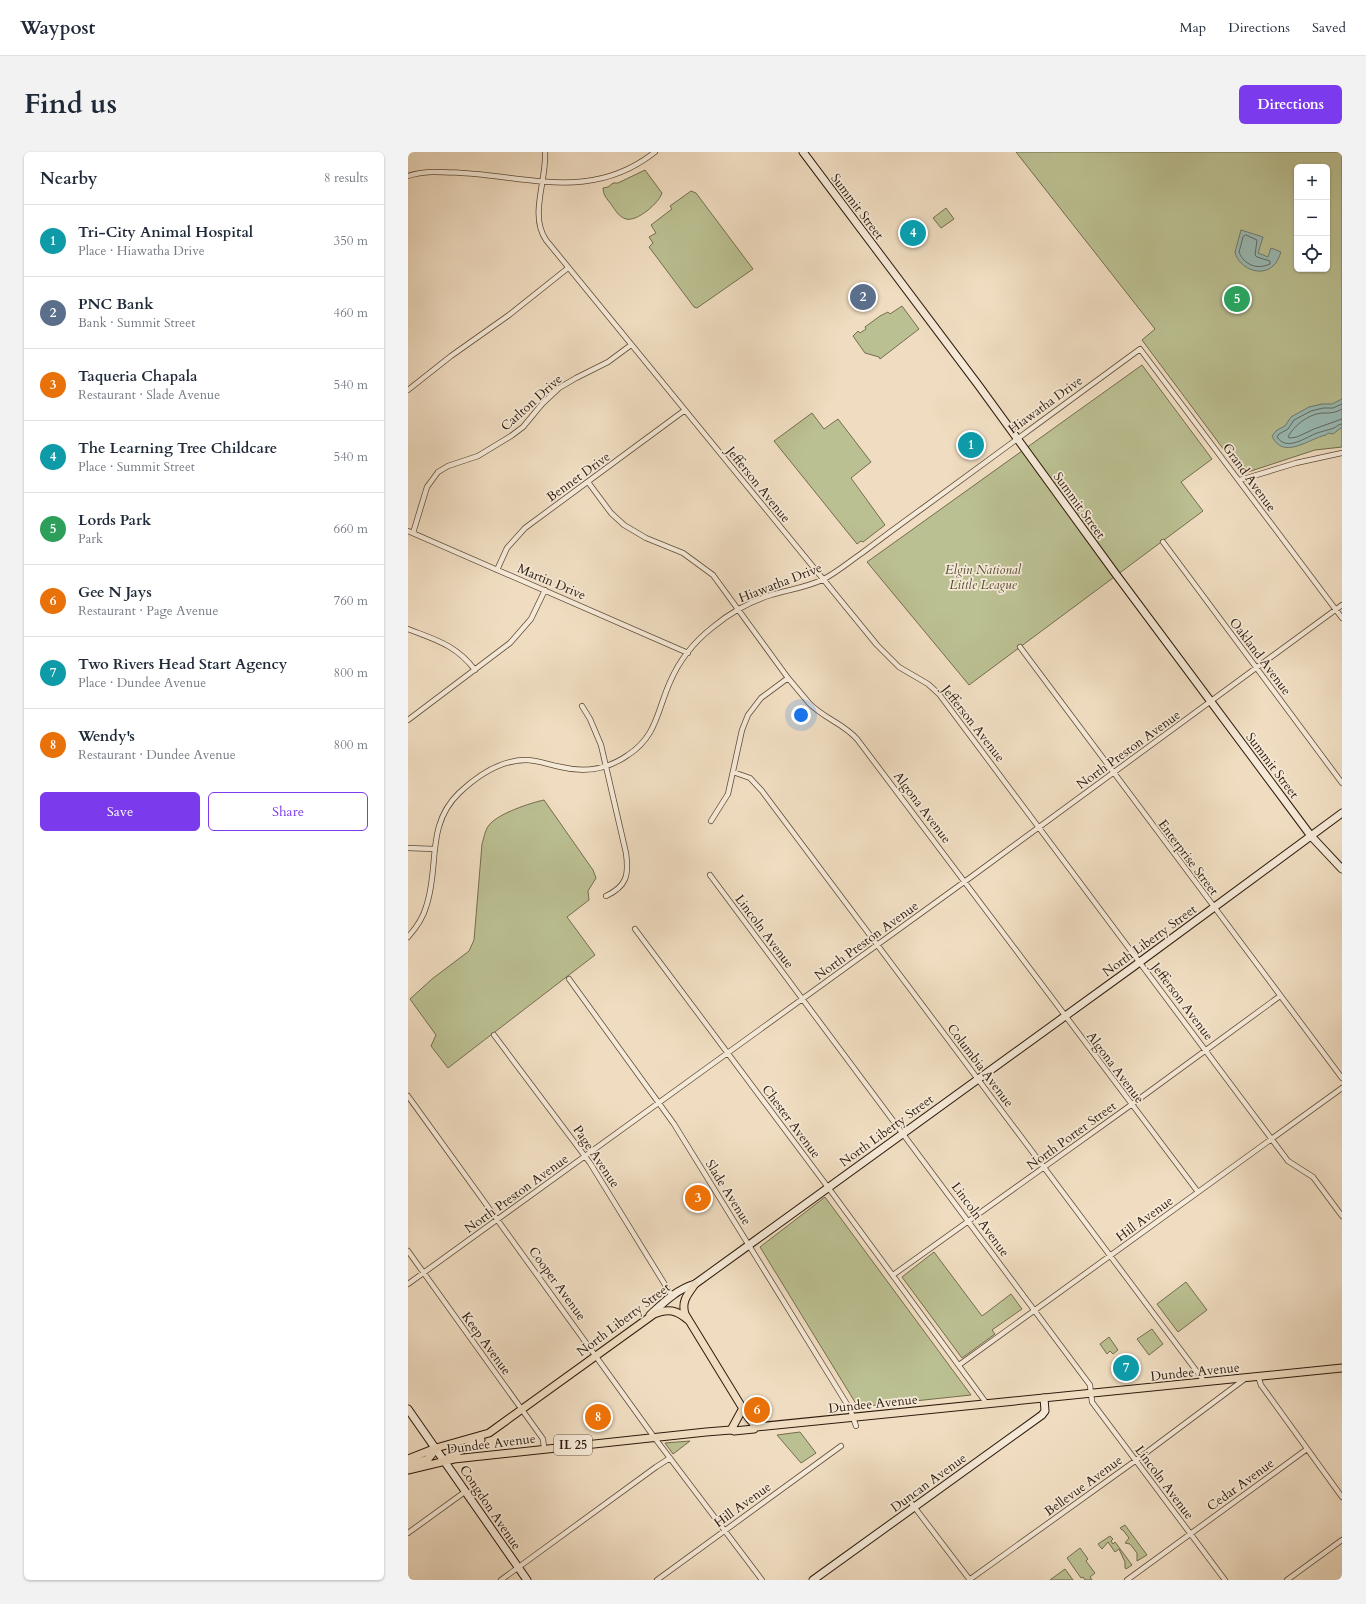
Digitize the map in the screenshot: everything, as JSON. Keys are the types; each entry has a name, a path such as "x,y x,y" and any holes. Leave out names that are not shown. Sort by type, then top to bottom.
{"main road":[{"name":"Summit Street","path":"803,152 1017,438 1210,702 1311,836 1342,869"},
{"name":"North Liberty Street","path":"436,1448 489,1433 648,1317 672,1296 687,1286 695,1284 1140,962 1342,813"},
{"path":"695,1284 684,1301 684,1311 688,1320 756,1427"},
{"path":"648,1317 667,1310 677,1312 688,1320"},
{"name":"Dundee Avenue","path":"408,1470 454,1458 544,1448 754,1429 756,1427 1342,1368"},
{"name":"Duncan Avenue","path":"814,1580 1042,1415 1045,1411 1044,1398"},
{"path":"731,1430 743,1408"},
{"name":"Congdon Avenue","path":"408,1409 527,1580"},
{"path":"445,1461 451,1455 480,1440 489,1433"},
{"path":"408,1466 428,1460 436,1448"},
{"name":"Dundee Avenue","path":"408,1459 436,1448"}],"street":[{"name":"Jefferson Avenue","path":"545,152 538,217 539,228 546,240 823,580 888,657 903,670 928,684 939,694 1290,1163 1313,1177 1342,1216"},
{"path":"408,176 417,173 438,171 542,182 572,183 605,178 629,169 655,152"},
{"path":"408,390 451,356 509,315 568,268"},
{"name":"Carlton Drive","path":"413,533 427,487 438,472 448,466 478,456 506,439 523,427 542,404 559,388 608,362 631,345"},
{"name":"Hiawatha Drive","path":"408,937 421,919 427,905 439,823 450,803 464,788 493,769 509,763 527,760 577,770 594,770 606,767 631,754 648,737 656,722 672,678 688,653 711,628 738,610 769,596 823,580 1140,349"},
{"name":"Grand Avenue","path":"1140,349 1240,480 1342,618"},
{"name":"Bennet Drive","path":"497,570 507,548 520,533 684,410"},
{"path":"1240,480 1296,463 1342,453"},
{"name":"Algona Avenue","path":"588,482 611,513 624,525 646,538 681,552 707,570 718,581 788,678 811,706 844,726 857,739 1131,1105 1198,1192"},
{"name":"Martin Drive","path":"408,531 688,653"},
{"name":"Oakland Avenue","path":"1163,542 1342,783"},
{"path":"408,720 508,645 522,631 533,615 545,590"},
{"name":"North Preston Avenue","path":"408,1284 877,946 1342,605"},
{"path":"408,629 455,649 464,656 475,670"},
{"name":"Enterprise Street","path":"1020,647 1342,1078"},
{"path":"711,821 726,797 742,730 750,712 764,695 788,678"},
{"path":"582,706 597,733 626,850 627,866 621,887 606,896"},
{"name":"Columbia Avenue","path":"733,772 750,778 760,789 1204,1381"},
{"path":"408,848 434,849"},
{"name":"Lincoln Avenue","path":"710,875 1090,1385 1092,1402 1225,1580"},
{"name":"Chester Avenue","path":"635,929 893,1275 987,1404"},
{"name":"Slade Avenue","path":"569,979 674,1124 850,1409 856,1426"},
{"name":"North Porter Street","path":"893,1275 1206,1051 1280,996"},
{"name":"Page Avenue","path":"494,1035 585,1157 672,1296"},
{"name":"Hill Avenue","path":"959,1365 1342,1088"},
{"name":"Cooper Avenue","path":"408,1096 654,1437 762,1580"},
{"name":"Keep Avenue","path":"408,1251 543,1439 544,1448"},
{"path":"1258,1376 1261,1385 1342,1497"},
{"name":"Bellevue Avenue","path":"969,1580 1135,1461 1247,1377"},
{"name":"Hill Avenue","path":"656,1580 841,1446"},
{"name":"Cedar Avenue","path":"1127,1580 1307,1449"},
{"path":"501,1580 670,1458"},
{"path":"408,1533 466,1491"},
{"path":"909,1500 969,1580"},
{"path":"1287,1580 1342,1540"}],"green space":[{"path":"1016,152 1342,152 1342,447 1315,450 1248,472 1239,470 1142,340 1155,329"},
{"path":"645,170 662,193 660,197 657,202 647,211 636,218 626,219 621,217 607,199 603,188 608,187 613,183 618,183"},
{"path":"691,191 696,193 753,269 697,308 694,307 649,247 653,243 649,237 656,233 651,225 672,209 670,206"},
{"path":"946,208 954,219 941,228 933,218"},
{"path":"902,306 919,329 880,359 879,357 865,353 853,336 858,331 860,333 866,329 865,327 880,316 888,312 890,314"},
{"name":"Elgin National Little League","path":"1142,365 1212,459 1181,482 1203,511 969,685 867,562"},
{"path":"812,413 824,429 838,419 871,462 851,478 885,525 863,542 861,541 857,544 774,441"},
{"path":"544,800 593,870 596,878 588,891 589,900 567,917 595,955 448,1068 431,1046 436,1035 410,999 432,979 469,951 474,940 482,844 488,826 508,812"},
{"path":"825,1197 971,1395 858,1407 760,1247"},
{"path":"934,1252 982,1316 1011,1294 1022,1309 992,1330 995,1334 962,1358 902,1277"},
{"path":"1186,1282 1207,1310 1178,1332 1157,1304"},
{"path":"1152,1329 1163,1344 1149,1355 1137,1339"},
{"path":"1109,1337 1118,1350 1113,1354 1110,1351 1107,1354 1100,1344"},
{"path":"800,1432 816,1453 801,1463 777,1435"},
{"path":"690,1441 673,1454 665,1443"},
{"path":"1125,1525 1147,1555 1137,1561 1137,1553 1130,1544 1125,1543 1129,1538 1120,1528"},
{"path":"1110,1536 1113,1539 1111,1541 1113,1544 1115,1542 1132,1565 1126,1569 1125,1562 1119,1549 1115,1552 1108,1542 1102,1549 1098,1544"},
{"path":"1080,1548 1088,1559 1086,1561 1095,1573 1090,1577 1092,1580 1085,1580 1083,1577 1081,1578 1067,1558"},
{"path":"1065,1569 1073,1580 1050,1580"}],"water":[{"path":"1241,230 1263,237 1258,253 1268,257 1271,248 1281,252 1274,265 1262,271 1256,271 1240,262 1235,252"},
{"path":"1342,399 1342,427 1333,434 1328,433 1297,446 1290,447 1283,447 1277,443 1272,436 1277,430 1285,426 1291,417 1309,407 1322,404 1332,404"}],"place":[{"name":"The Learning Tree Childcare","path":"913,233"},
{"name":"PNC Bank","path":"863,297"},
{"name":"Lords Park","path":"1237,299"},
{"name":"Tri-City Animal Hospital","path":"971,445"},
{"name":"Taqueria Chapala","path":"698,1198"},
{"name":"Two Rivers Head Start Agency","path":"1126,1368"},
{"name":"Gee N Jays","path":"757,1410"},
{"name":"Wendy's","path":"598,1417"}]}
